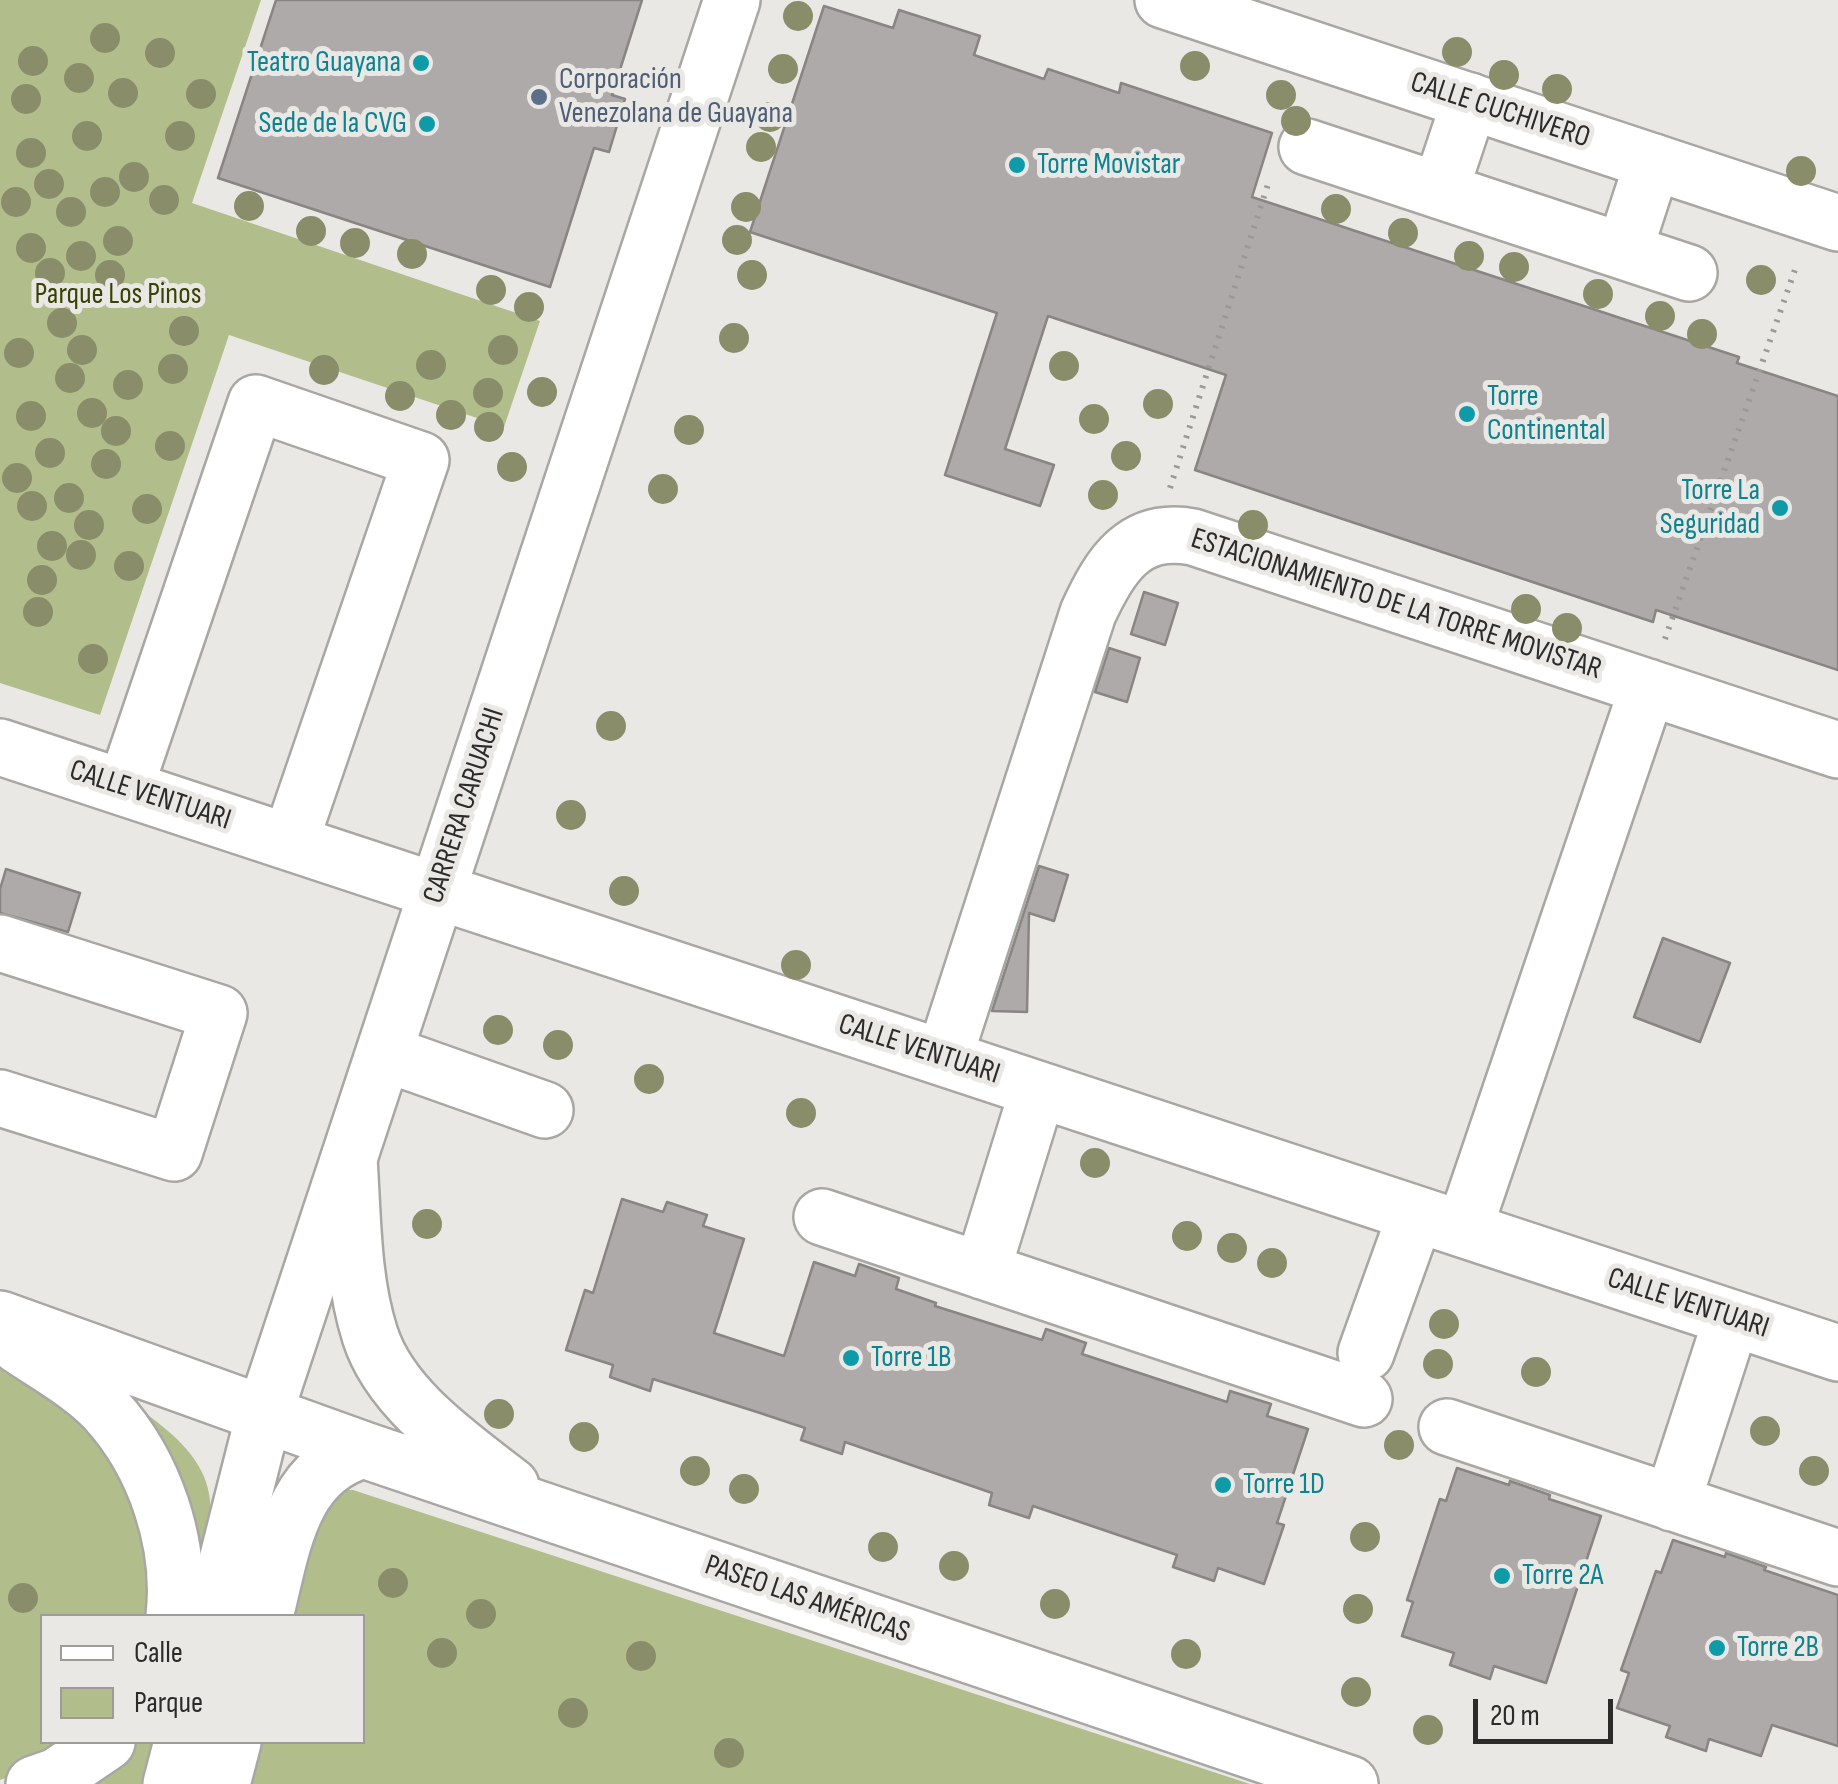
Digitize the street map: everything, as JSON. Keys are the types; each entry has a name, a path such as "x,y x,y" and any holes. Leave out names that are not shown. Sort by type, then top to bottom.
{"street":[{"name":"CARRERA CARUACHI","path":"214,1614 264,1416 732,0"},
{"name":"CALLE CUCHIVERO","path":"1163,0 1826,218"},
{"path":"1440,191 1470,101"},
{"path":"1291,155 1440,191 1689,273"},
{"path":"1624,252 1653,162"},
{"path":"125,788 256,403 421,460 290,842"},
{"name":"ESTACIONAMIENTO DE LA TORRE MOVISTAR","path":"944,1058 1088,613 1099,589 1124,555 1140,542 1174,534 1194,537 1838,750"},
{"path":"822,1217 982,1271 1365,1376 1440,1222 1648,687"},
{"name":"CALLE VENTUARI","path":"0,746 1838,1353"},
{"path":"0,943 218,1013 174,1153 0,1098"},
{"path":"384,1053 545,1110"},
{"path":"982,1271 1038,1090"},
{"path":"349,1159 358,1287 371,1339 399,1386 428,1419 541,1509"},
{"path":"1672,1502 1732,1318"},
{"name":"PASEO LAS AMÉRICAS","path":"0,1319 264,1416 1350,1784"},
{"path":"0,1333 104,1408 133,1447 154,1485 170,1537 178,1586 174,1614"},
{"path":"1448,1427 1838,1558"},
{"path":"267,1614 291,1518 300,1498 342,1456 364,1450"},
{"path":"34,1784 57,1776 104,1744"},
{"path":"171,1784 181,1744"},
{"path":"222,1784 232,1744"}],"path":[{"path":"1156,537 1291,155"},
{"path":"1648,687 1826,218"}],"green space":[{"name":"Parque Los Pinos","path":"0,0 261,0 192,203 540,321 504,427 229,335 100,715 0,683"},
{"path":"0,1369 59,1394 137,1480 153,1614 40,1614 40,1744 78,1744 42,1765 0,1780"},
{"path":"139,1409 191,1455 204,1477 210,1499 206,1550 190,1614"},
{"path":"340,1489 353,1490 1250,1784 238,1784 248,1744 365,1744 365,1614 282,1614 304,1527"},
{"path":"124,1744 161,1744 141,1784 73,1784"}],"building":[{"name":"Sede de la CVG","path":"276,0 642,0 612,95 625,99 609,152 594,148 550,287 218,178"},
{"path":"824,6 893,28 899,10 980,36 974,55 1044,79 1048,69 1119,93 1121,83 1272,133 1252,197 1739,357 1737,363 1838,396 1838,670 1656,610 1653,622 1195,470 1226,375 1048,316 1005,449 1054,465 1040,506 945,475 997,313 750,232"},
{"path":"1144,592 1178,603 1165,645 1131,634"},
{"path":"1109,648 1140,658 1127,702 1095,692"},
{"path":"1039,866 1068,875 1054,921 1029,913 1027,1012 992,1011"},
{"path":"6,869 80,893 68,932 0,913 0,889"},
{"path":"1663,938 1730,963 1700,1042 1634,1017"},
{"path":"622,1199 663,1212 667,1202 707,1215 703,1226 744,1239 714,1333 784,1356 814,1262 855,1276 859,1264 899,1278 896,1289 936,1303 935,1306 1042,1340 1046,1329 1086,1343 1082,1354 1227,1402 1230,1391 1271,1404 1267,1416 1308,1429 1277,1523 1284,1525 1264,1584 1218,1568 1214,1581 1173,1567 1177,1555 1033,1506 1029,1518 989,1505 992,1493 845,1442 842,1454 801,1440 805,1428 653,1379 650,1391 610,1377 613,1365 566,1350 585,1290 593,1293"},
{"name":"Torre 2A","path":"1457,1468 1509,1485 1510,1481 1601,1516 1546,1683 1494,1666 1490,1679 1450,1665 1454,1653 1402,1636 1413,1602 1407,1600 1440,1499 1446,1501"},
{"name":"Torre 2B","path":"1673,1540 1725,1557 1726,1553 1838,1595 1838,1746 1772,1725 1761,1756 1709,1739 1706,1751 1666,1737 1670,1726 1617,1708 1629,1673 1621,1670 1656,1571 1661,1573"}],"place":[{"name":"Teatro Guayana","path":"421,63"},
{"name":"Corporación Venezolana de Guayana","path":"539,97"},
{"name":"Sede de la CVG","path":"427,124"},
{"name":"Torre Movistar","path":"1017,165"},
{"name":"Torre Continental","path":"1467,414"},
{"name":"Torre La Seguridad","path":"1780,508"},
{"name":"Torre 1B","path":"851,1358"},
{"name":"Torre 1D","path":"1223,1485"},
{"name":"Torre 2A","path":"1502,1576"},
{"name":"Torre 2B","path":"1717,1648"}]}
